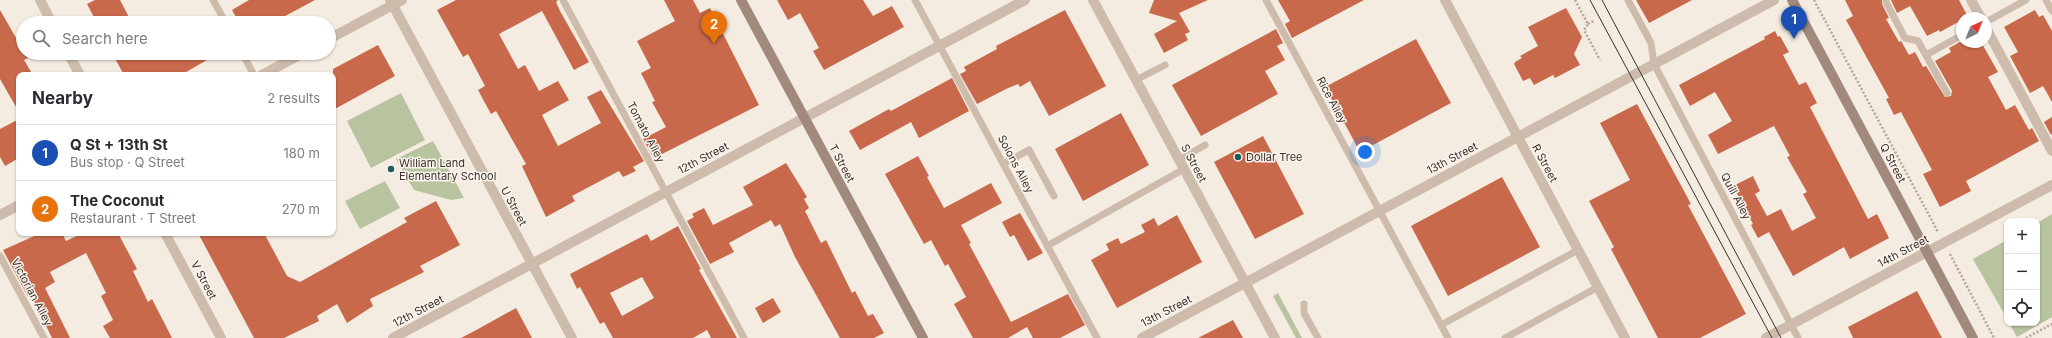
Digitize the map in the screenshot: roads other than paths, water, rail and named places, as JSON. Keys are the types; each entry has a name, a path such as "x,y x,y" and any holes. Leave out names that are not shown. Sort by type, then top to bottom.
{"street":[{"path":"40,0 48,16"},
{"path":"336,35 392,2 402,0"},
{"name":"T Street","path":"740,0 923,338"},
{"name":"12th Street","path":"394,338 1025,0"},
{"name":"S Street","path":"1093,0 1275,338"},
{"name":"R Street","path":"1445,0 1625,338"},
{"name":"13th Street","path":"1142,338 1774,0"},
{"name":"Q Street","path":"1792,0 1974,338"},
{"path":"1971,0 1978,12"},
{"name":"U Street","path":"392,2 572,338"},
{"path":"1992,39 2052,151"},
{"path":"72,60 78,72"},
{"path":"268,72 290,60"},
{"name":"14th Street","path":"1766,338 2052,185"},
{"path":"0,215 16,207"},
{"name":"V Street","path":"167,236 221,338"}],"lane":[{"path":"213,0 222,16"},
{"name":"Tomato Alley","path":"563,0 744,338"},
{"name":"Solons Alley","path":"915,0 1097,338"},
{"name":"Rice Alley","path":"1266,0 1448,338"},
{"name":"Quill Alley","path":"1628,0 1651,43 1654,64 1798,338"},
{"path":"1992,19 2026,0"},
{"path":"2046,0 2052,11"},
{"path":"1886,2 1905,38 1918,41 1947,92"},
{"path":"1926,55 1956,38"},
{"path":"246,60 252,72"},
{"path":"1136,80 1165,65"},
{"path":"1047,246 1181,165 1206,145"},
{"path":"1003,164 1029,150 1054,196"},
{"path":"1441,325 1578,250"},
{"name":"Victorian Alley","path":"0,256 44,338"},
{"path":"1505,338 1598,287"},
{"path":"1304,304 1304,313 1318,338"}],"tram line":[{"path":"1590,0 1772,338"},
{"path":"1602,0 1781,338"}],"place":[{"name":"Q St + 13th St","path":"1794,39"},
{"name":"The Coconut","path":"714,44"},
{"name":"Dollar Tree","path":"1238,157"},
{"name":"William Land Elementary School","path":"391,169"}]}
